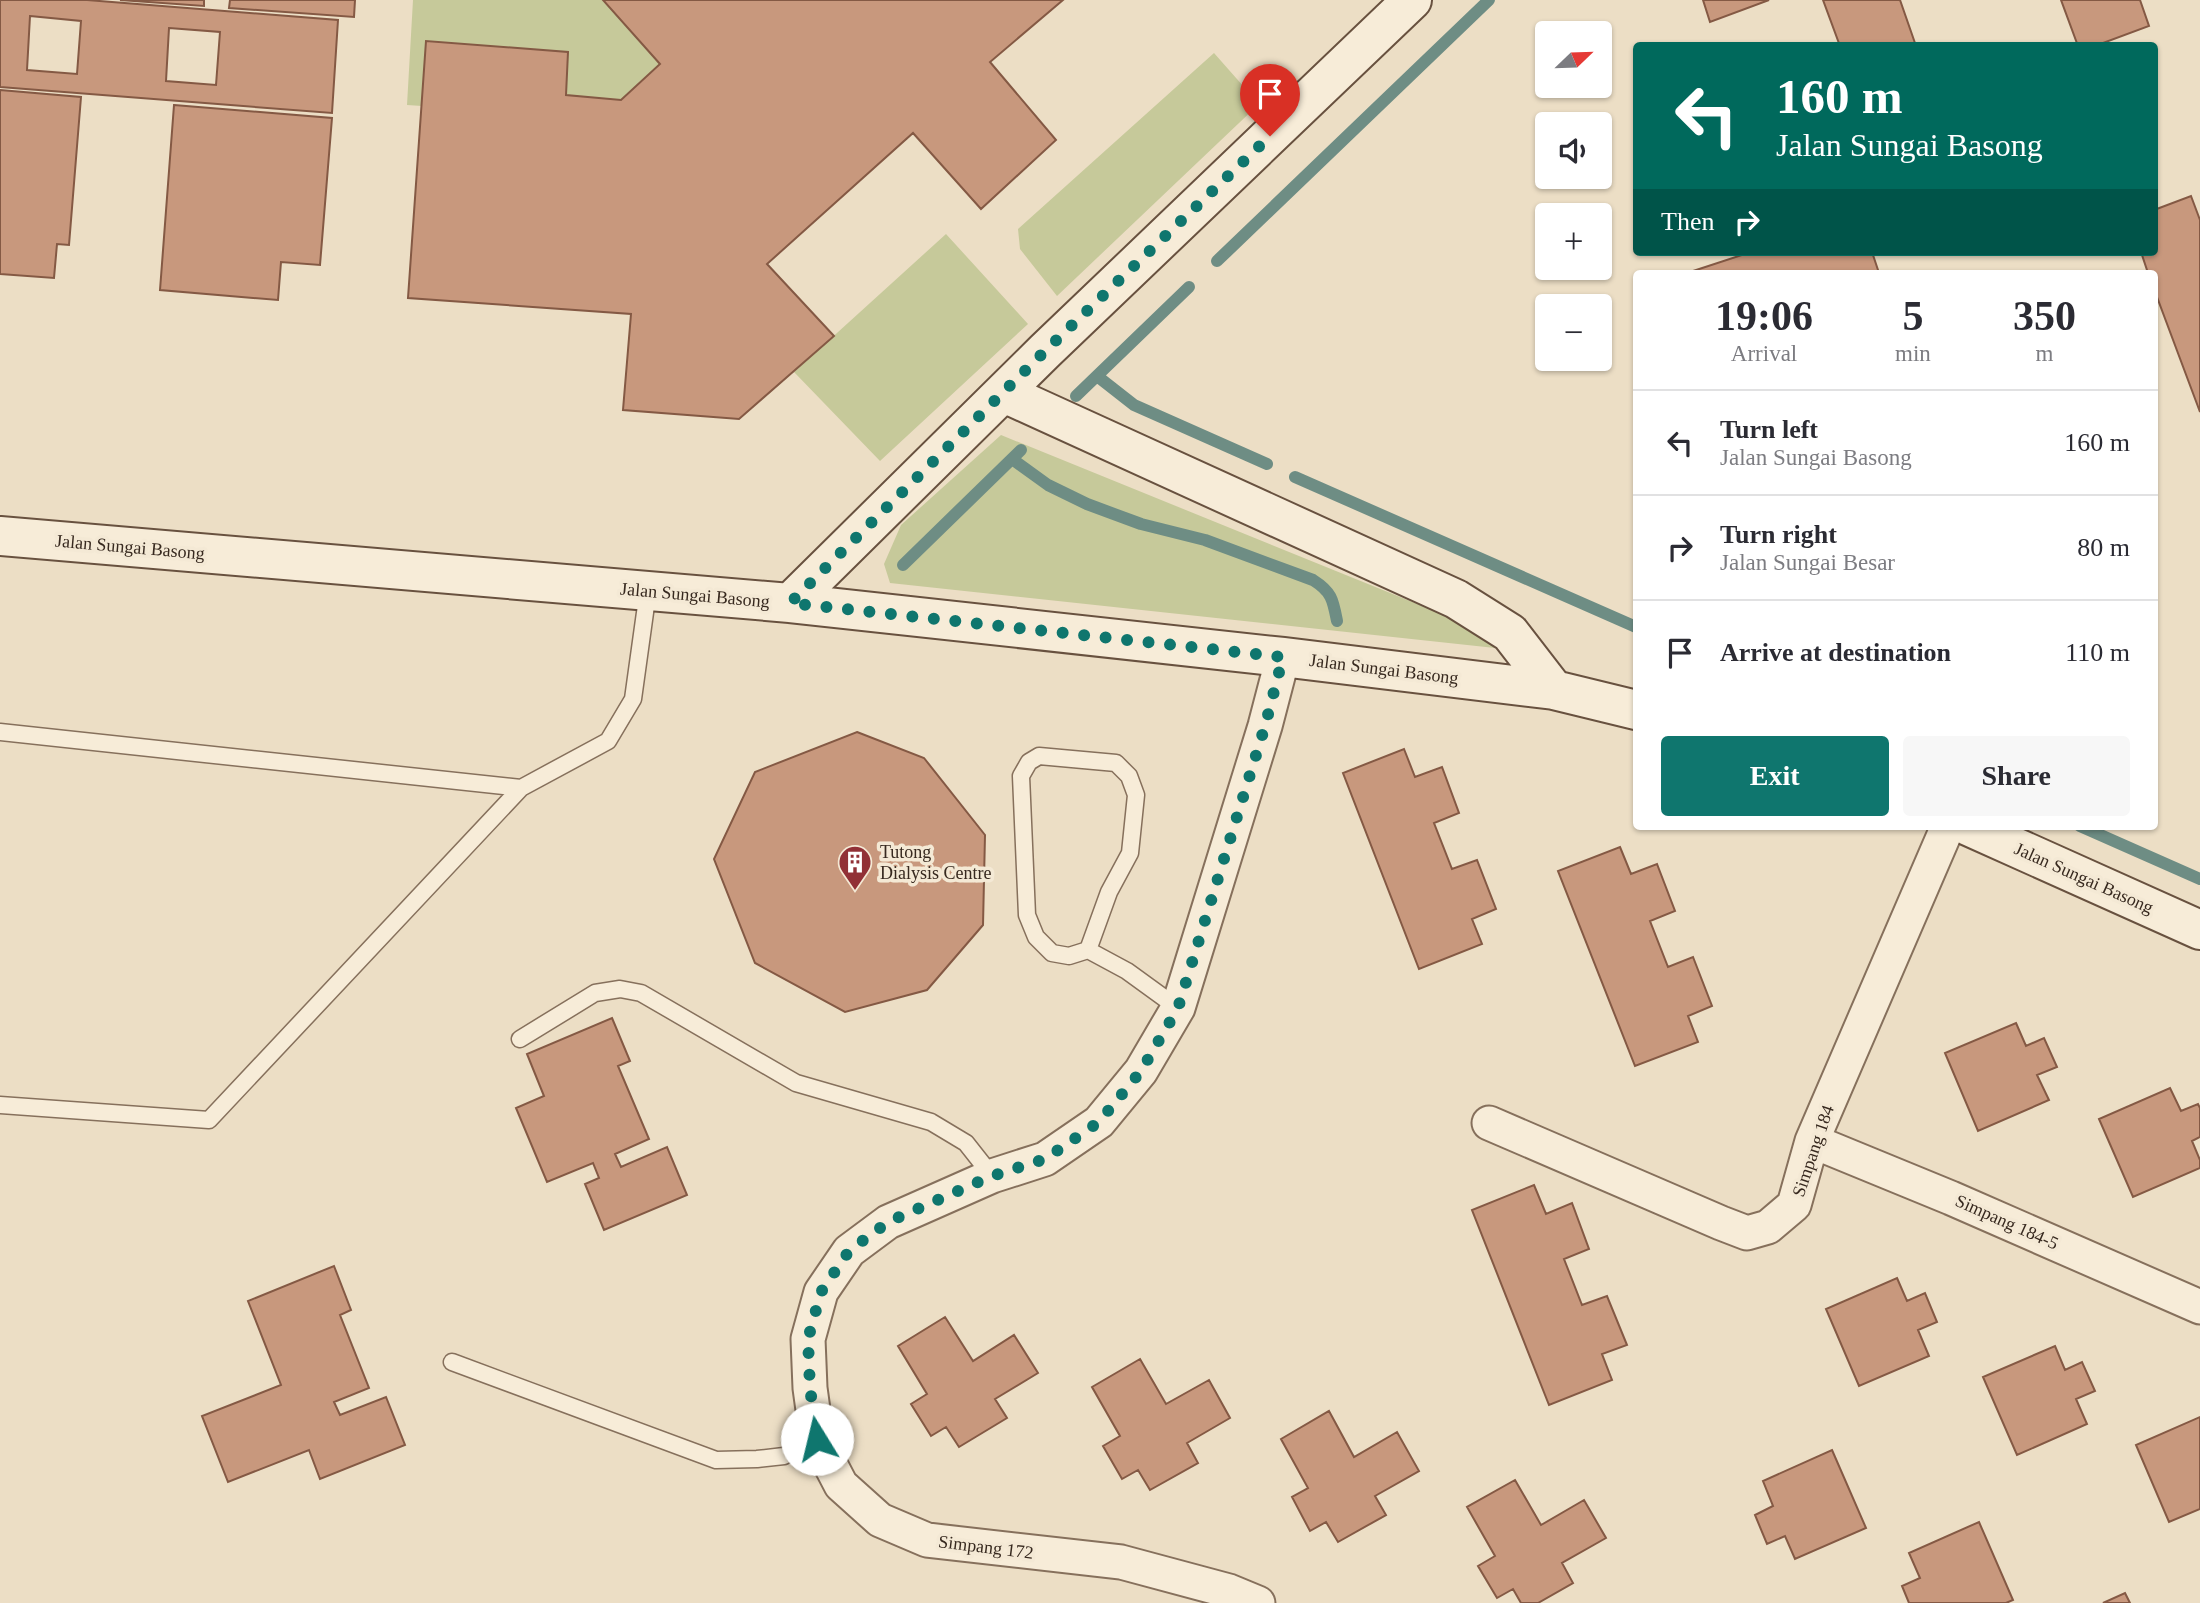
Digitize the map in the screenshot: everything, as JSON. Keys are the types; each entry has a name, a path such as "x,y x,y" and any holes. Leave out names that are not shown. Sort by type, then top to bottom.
{"street":[{"path":"790,603 1412,0"},
{"path":"1004,393 1456,599 1510,633 1554,690"},
{"name":"Jalan Sungai Basong","path":"0,536 790,603 1283,657 1554,690 1633,709"},
{"name":"Simpang 172","path":"1258,1603 1229,1591 1121,1562 927,1540 880,1520 841,1485 817,1439 810,1388 808,1339 821,1292 849,1251 888,1222 992,1176 1045,1159 1099,1122 1141,1071 1178,1008 1265,726 1283,657"},
{"name":"Simpang 184","path":"1489,1123 1746,1233 1768,1227 1794,1205 1812,1141 1966,830"},
{"name":"Jalan Sungai Basong","path":"1974,830 2200,930"},
{"name":"Simpang 184-5","path":"1812,1141 1951,1198 2200,1307"}],"lane":[{"path":"0,1105 209,1120 522,788 608,741 633,699 648,591"},
{"path":"0,732 522,788"},
{"path":"1088,950 1109,892 1130,853 1136,795 1129,776 1116,763 1039,756 1029,762 1021,776 1027,915 1036,937 1052,953 1069,956 1088,950 1127,971 1178,1008"},
{"path":"520,1039 594,993 620,989 641,993 796,1083 931,1122 966,1143 992,1176"},
{"path":"452,1362 716,1460 784,1456 817,1439"}],"green space":[{"path":"413,0 603,0 660,64 621,100 566,95 567,52 426,41 422,106 407,105"},
{"path":"1214,53 1259,104 1057,296 1020,249 1018,229"},
{"path":"946,234 1028,324 880,461 794,372"},
{"path":"1001,435 1479,629 1495,648 890,583 884,564 901,525"}],"building":[{"path":"0,0 87,0 338,20 332,113 0,87","holes":["30,16 81,21 77,74 27,70","169,28 220,32 216,85 166,81"]},
{"path":"120,0 204,0 204,6"},
{"path":"230,0 355,0 354,17 229,8"},
{"path":"603,0 1063,0 990,62 1056,140 981,209 913,133 767,264 834,336 739,419 623,410 631,314 408,298 426,41 568,52 566,95 621,100 660,64"},
{"path":"1703,0 1769,0 1710,22"},
{"path":"1823,0 1900,0 1915,42 1839,42"},
{"path":"2061,0 2140,0 2149,26 2106,42 2077,42"},
{"path":"0,90 81,97 69,245 57,244 54,278 0,274"},
{"path":"174,105 332,118 320,265 281,262 278,300 160,290"},
{"path":"2191,196 2200,220 2200,412 2158,300 2158,270 2147,270 2142,256 2158,256 2158,208"},
{"path":"1739,256 1873,256 1878,270 1696,270"},
{"name":"Tutong Dialysis Centre","path":"857,732 924,758 985,835 983,925 927,990 845,1012 755,963 714,859 755,772"},
{"path":"1404,749 1415,777 1442,767 1459,813 1434,823 1452,869 1477,860 1496,909 1472,919 1482,944 1419,969 1343,773"},
{"path":"1620,847 1631,874 1657,864 1675,911 1650,921 1668,967 1693,957 1712,1006 1688,1016 1698,1042 1635,1066 1558,871"},
{"path":"612,1018 630,1061 618,1066 649,1139 615,1154 621,1167 667,1147 687,1195 604,1230 585,1184 599,1178 593,1163 547,1182 516,1108 544,1096 527,1054"},
{"path":"2016,1023 2026,1046 2044,1038 2057,1067 2037,1075 2049,1100 1978,1131 1945,1053"},
{"path":"2170,1088 2181,1111 2198,1104 2200,1108 2200,1137 2192,1141 2200,1160 2200,1168 2133,1197 2099,1119"},
{"path":"1534,1185 1546,1214 1572,1203 1589,1249 1564,1259 1582,1305 1607,1296 1627,1345 1602,1354 1612,1380 1549,1405 1472,1210"},
{"path":"334,1266 351,1310 340,1315 369,1388 334,1402 340,1415 386,1397 405,1445 320,1479 309,1450 228,1482 202,1416 281,1385 248,1301"},
{"path":"1897,1278 1907,1301 1925,1293 1937,1322 1918,1330 1929,1356 1859,1386 1826,1309"},
{"path":"945,1317 973,1361 1014,1335 1038,1373 995,1399 1007,1418 959,1447 946,1427 931,1436 911,1404 927,1394 898,1346"},
{"path":"2055,1346 2065,1370 2082,1362 2095,1391 2076,1399 2087,1424 2017,1455 1983,1377"},
{"path":"1140,1359 1166,1404 1209,1380 1230,1418 1187,1443 1198,1463 1150,1490 1138,1470 1122,1479 1103,1446 1120,1436 1092,1387"},
{"path":"1329,1411 1354,1457 1397,1432 1419,1471 1375,1496 1386,1515 1338,1542 1326,1522 1310,1531 1292,1497 1308,1488 1281,1439"},
{"path":"2200,1417 2200,1509 2169,1522 2136,1445"},
{"path":"1832,1450 1866,1528 1795,1559 1785,1536 1767,1544 1755,1515 1773,1506 1763,1481"},
{"path":"1515,1480 1541,1525 1584,1500 1606,1538 1562,1563 1573,1583 1538,1603 1521,1603 1513,1589 1497,1598 1478,1566 1495,1556 1467,1507"},
{"path":"1979,1522 2013,1600 2006,1603 1909,1603 1902,1586 1920,1578 1909,1553"},
{"path":"2125,1593 2130,1603 2103,1603"}],"waterway":[{"path":"1217,261 1489,0"},
{"path":"1076,396 1189,287"},
{"path":"1097,376 1134,405 1267,464"},
{"path":"903,565 1021,450"},
{"path":"1012,459 1048,485 1087,504 1141,524 1205,540 1313,580 1331,597 1337,621"},
{"path":"1295,477 1633,626"},
{"path":"2089,830 2200,879"}],"place":[{"name":"Tutong Dialysis Centre","path":"855,892"}],"route":[{"path":"817,1439 810,1388 808,1339 821,1292 849,1251 888,1222 992,1176 1045,1159 1099,1122 1141,1071 1178,1008 1265,726 1283,657 790,603 1045,351 1270,136"}]}
